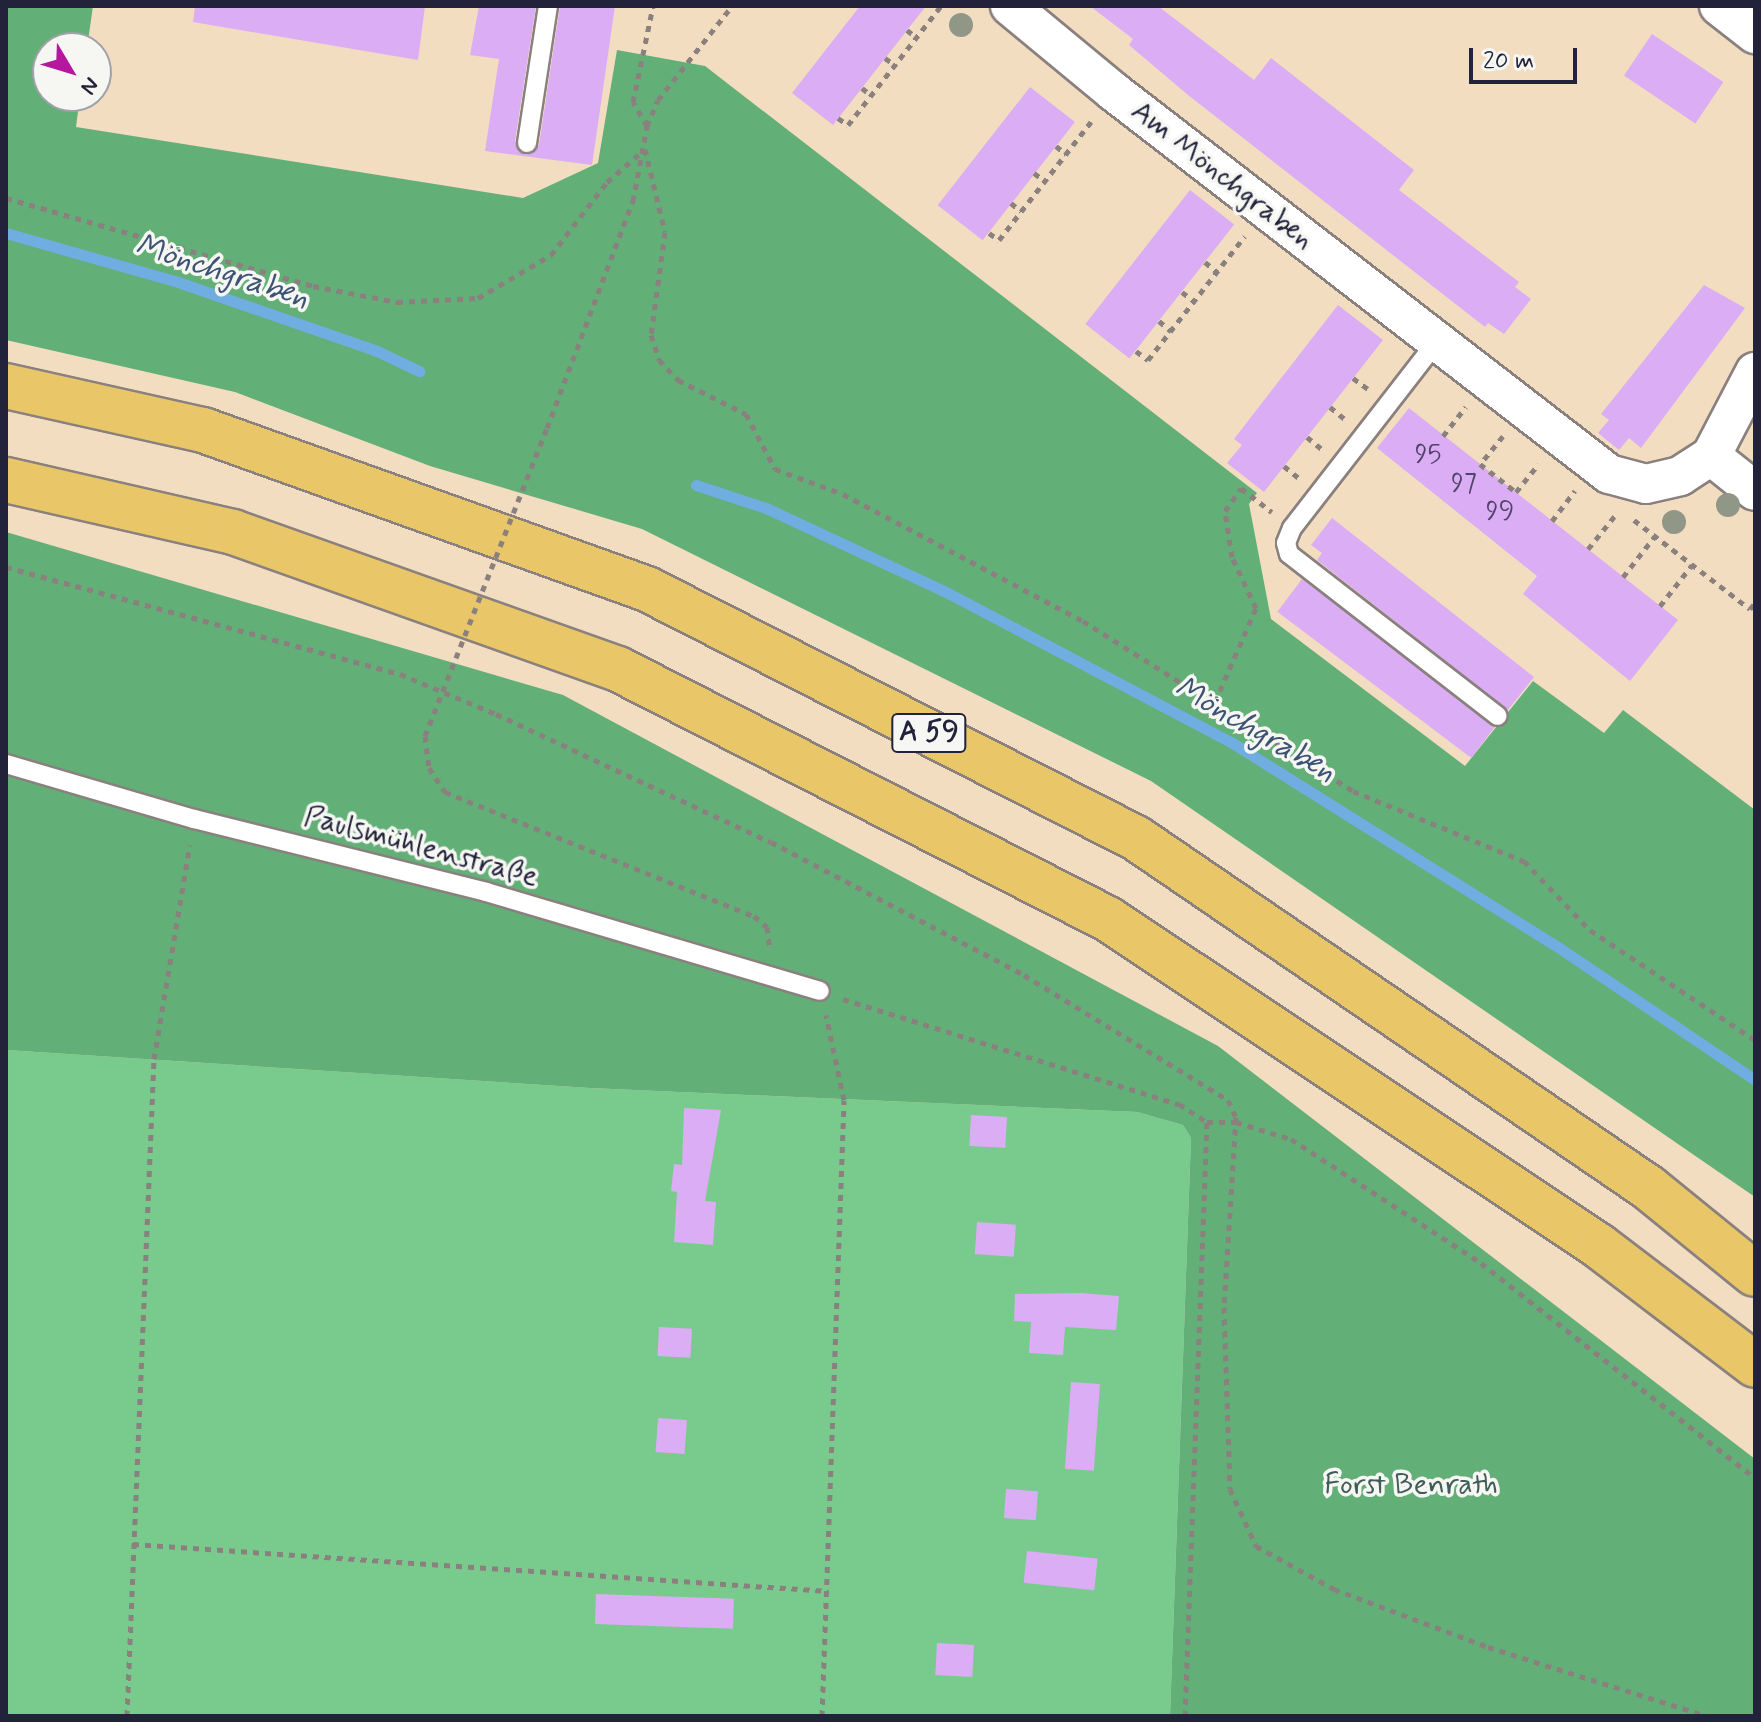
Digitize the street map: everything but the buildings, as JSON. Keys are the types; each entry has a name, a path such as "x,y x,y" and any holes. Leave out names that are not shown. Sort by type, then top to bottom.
{"highway":[{"name":"A 59","path":"6,386 203,430 647,589 689,610 1136,838 1649,1188 1755,1274"},
{"path":"6,480 233,532 618,669 1108,919 1599,1246 1755,1365"}],"street":[{"name":"Am Mönchgraben","path":"1010,6 1265,210 1609,474 1646,484 1680,476 1711,456"},
{"path":"1719,6 1755,34"},
{"path":"1755,372 1711,456 1755,491"}],"lane":[{"path":"527,143 548,6"},
{"path":"1438,340 1292,528 1286,543 1289,554 1498,716"},
{"name":"Paulsmühlenstraße","path":"6,764 194,819 356,856 765,972 820,991"}],"path":[{"path":"647,126 633,102 653,6"},
{"path":"732,6 658,100 647,126 633,201 425,736 429,768 445,792 754,916 772,941 765,972"},
{"path":"838,118 848,125 941,6"},
{"path":"907,30 916,37"},
{"path":"885,58 895,65"},
{"path":"862,88 871,95"},
{"path":"989,233 999,240 1114,92"},
{"path":"1056,146 1066,154"},
{"path":"6,198 313,286 397,302 478,298 551,255 607,182 645,149"},
{"path":"645,149 665,232 651,335 659,360 678,380 746,414 775,469 843,494 1083,621 1353,791 1524,861 1590,930 1755,1040"},
{"path":"1034,173 1045,181"},
{"path":"1011,203 1021,211"},
{"path":"1136,351 1148,360 1265,210"},
{"path":"1205,262 1217,272"},
{"path":"1182,292 1194,301"},
{"path":"1159,321 1171,331"},
{"path":"1443,436 1474,397"},
{"path":"1511,425 1480,464 1516,492 1547,453"},
{"path":"1552,521 1583,481"},
{"path":"1215,702 1256,608 1232,557 1225,511 1241,488 1292,528"},
{"path":"1588,549 1620,509"},
{"path":"1623,577 1655,536"},
{"path":"1660,606 1692,565"},
{"path":"6,567 400,674 496,714 771,842 1024,975 1228,1100 1236,1122 1224,1307 1230,1489 1256,1546 1348,1594 1488,1647 1707,1716"},
{"path":"127,1716 154,1059 194,819"},
{"path":"822,1716 844,1100 820,991 1166,1100 1207,1122 1236,1122 1291,1139 1317,1153 1481,1263 1755,1478"},
{"path":"1185,1716 1207,1122"},
{"path":"133,1544 828,1591"}],"green space":[{"path":"6,6 93,6 89,32 32,32 32,112 78,112 76,127 523,198 598,163 617,50 705,66 1257,493 1249,504 1271,619 1465,766 1533,681 1604,733 1623,710 1755,810 1755,1197 1151,781 642,529 430,466 235,392 6,340"},
{"name":"Forst Benrath","path":"6,532 563,695 1218,1046 1755,1459 1755,1716 1170,1716 1191,1138 1183,1125 1137,1112 590,1088 6,1050"},
{"path":"6,1050 590,1088 1137,1112 1183,1125 1191,1138 1170,1716 6,1716"}],"waterway":[{"name":"Mönchgraben","path":"6,233 178,282 377,351 419,371"},
{"name":"Mönchgraben","path":"696,485 766,508 948,593 1231,742 1552,943 1755,1080"}]}
